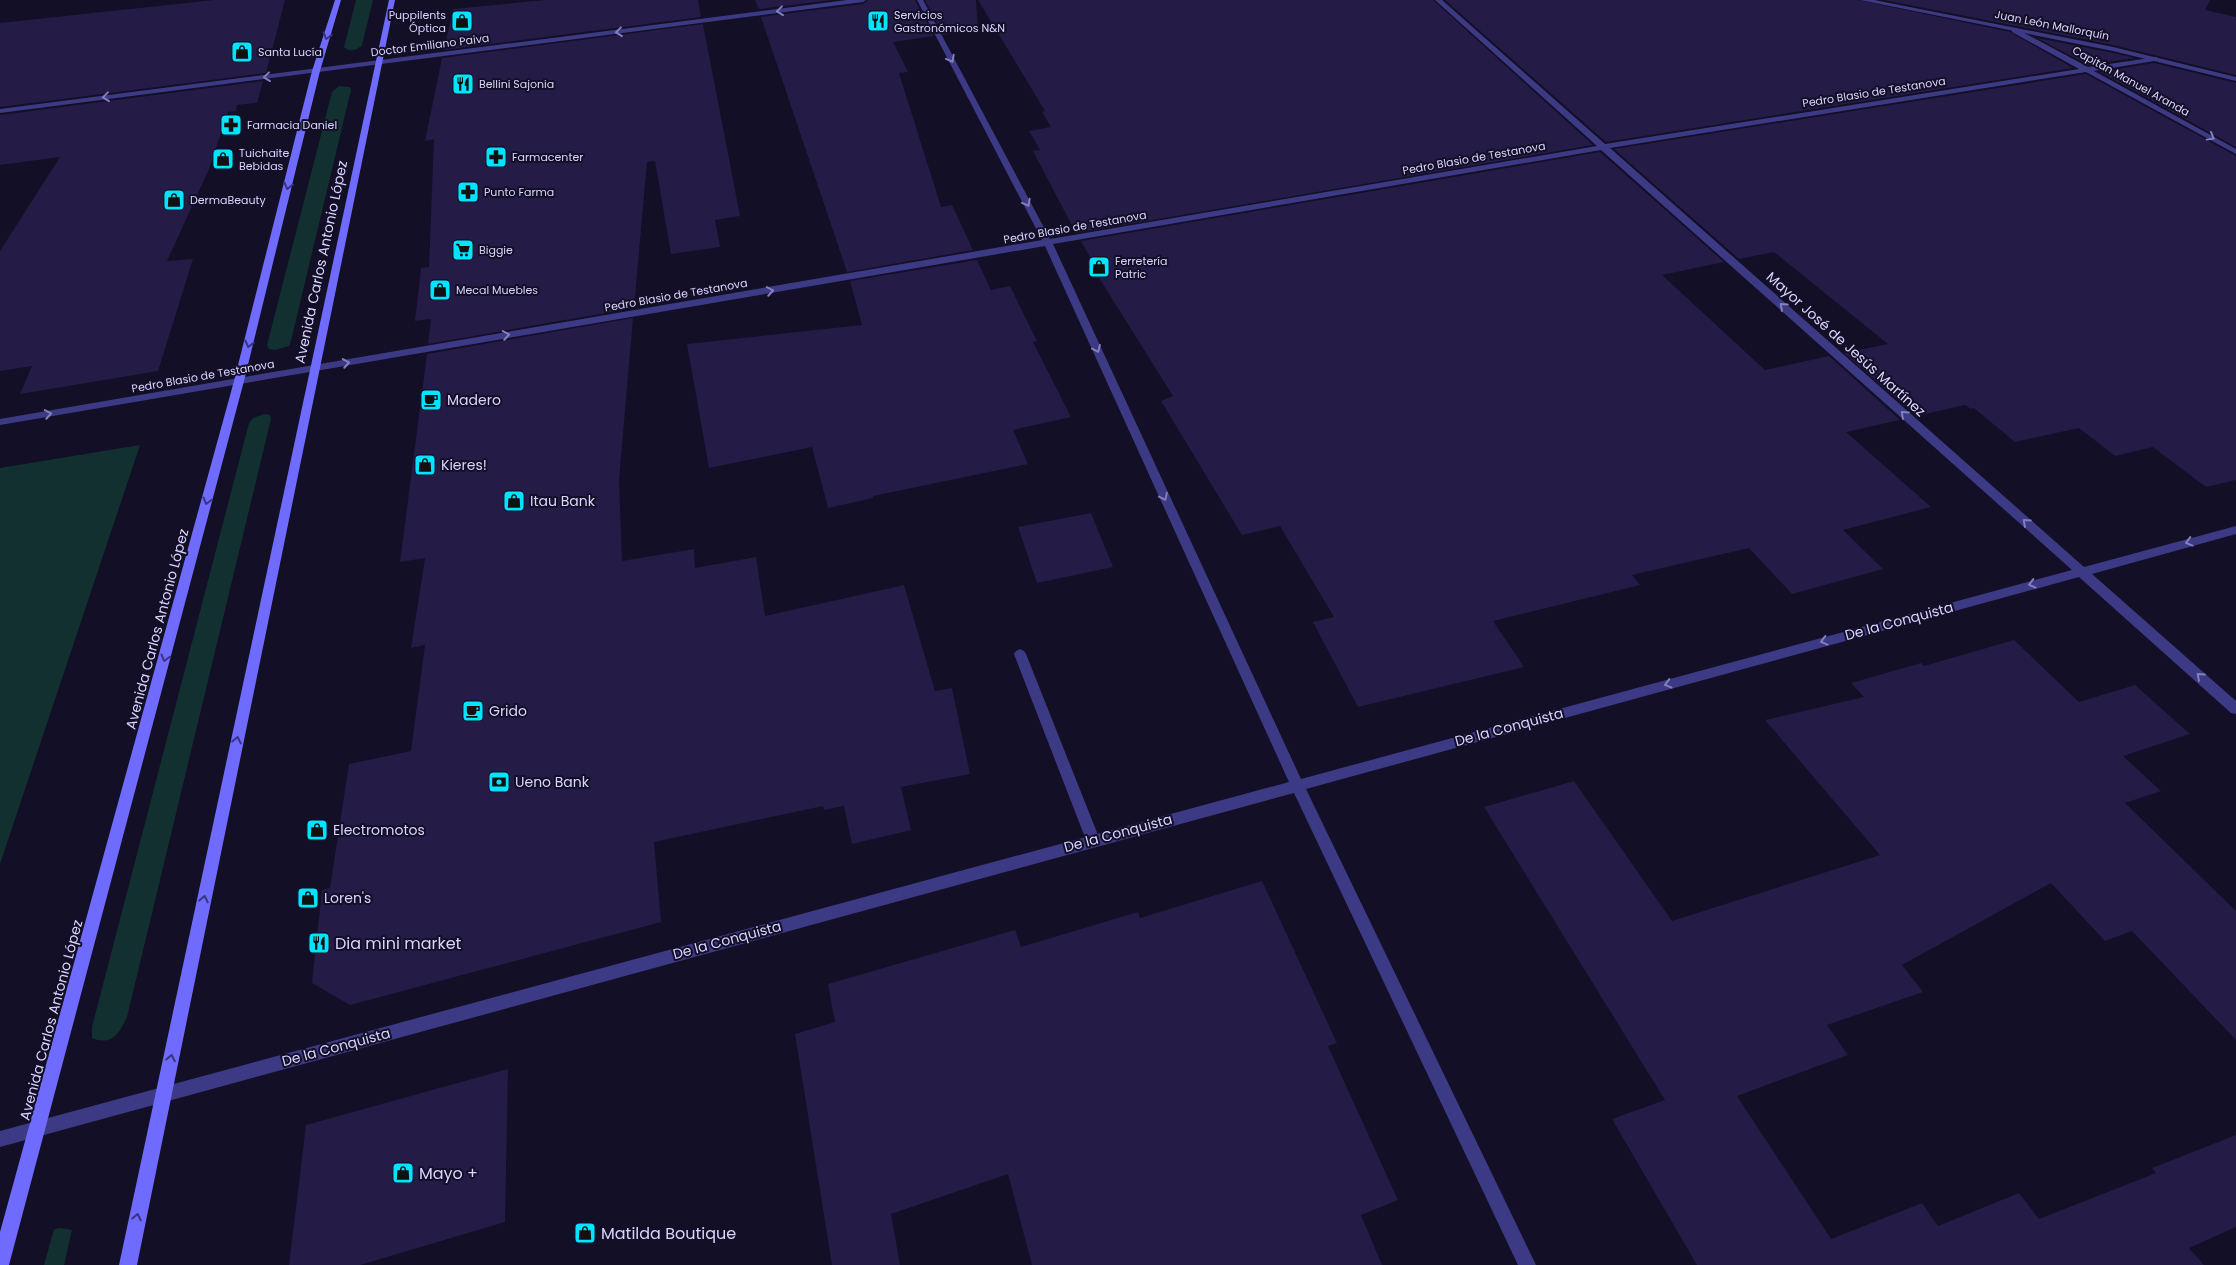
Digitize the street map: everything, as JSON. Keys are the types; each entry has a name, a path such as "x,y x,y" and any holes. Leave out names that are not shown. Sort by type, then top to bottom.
{"main road":[{"name":"Avenida Carlos Antonio López","path":"0,1265 239,381 316,71 338,0"},
{"name":"Avenida Carlos Antonio López","path":"128,1265 377,63 392,0"}],"street":[{"name":"Doctor Emiliano Paiva","path":"0,111 863,0"},
{"path":"920,0 1048,244 1296,786 1527,1265"},
{"name":"Mayor José de Jesús Martínez","path":"1438,0 2236,708"},
{"name":"Juan León Mallorquín","path":"1863,0 2154,59 2236,79"},
{"name":"Capitán Manuel Aranda","path":"2014,30 2236,152"},
{"name":"Pedro Blasio de Testanova","path":"0,422 1048,244 1603,147 2154,59"},
{"name":"De la Conquista","path":"0,1139 2236,530"},
{"path":"1020,654 1093,840"}],"green space":[{"path":"356,0 373,0 362,45 351,50 344,47"},
{"path":"339,86 350,87 351,90 291,341 289,346 275,350 269,349 267,345 332,92"},
{"path":"264,414 270,415 271,419 127,1017 121,1029 114,1037 99,1040 92,1038 92,1027 249,423 253,418"},
{"path":"140,445 0,864 0,468"},
{"path":"54,1229 72,1230 64,1265 44,1265"}],"building":[{"path":"214,0 285,0 266,73 0,107 0,23"},
{"path":"545,0 698,0 701,17 444,50 453,9"},
{"path":"755,0 832,0 759,9"},
{"path":"868,0 915,0 934,36 893,42 908,72 899,73 941,207 952,205 973,250 847,272 761,17 863,4"},
{"path":"925,0 976,0 978,30 943,35"},
{"path":"978,0 1433,0 1593,145 1076,233 1033,151 1040,150 1029,131 1051,127 1042,112 1045,111"},
{"path":"1445,0 1858,0 2010,32 2073,68 1606,142"},
{"path":"1884,0 2210,0 2205,10 2236,17 2236,75 2113,45"},
{"path":"703,24 740,216 715,220 720,247 671,254 655,161 647,162 634,308 428,344 431,319 415,321 421,268 429,267 434,139 425,141 442,58"},
{"path":"2037,38 2113,53 2135,58 2088,65"},
{"path":"2154,63 2236,83 2236,147 2100,72"},
{"path":"2086,74 2236,156 2236,480 2206,487 2153,447 2115,456 2079,428 2015,442 1974,408 1971,409 1965,405 1916,416 1844,353 1888,344 1774,252 1739,259 1614,149"},
{"path":"263,81 257,103 237,105 236,111 228,112 209,169 167,261 193,259 158,371 20,394 32,366 0,371 0,251 60,157 0,165 0,115"},
{"path":"1600,152 1724,262 1662,275 1765,370 1829,356 1900,420 1846,432 1931,507 1843,530 1883,569 1792,594 1749,548 1632,575 1640,585 1493,621 1524,667 1358,707 1313,622 1334,617 1280,526 1242,535 1161,401 1173,396 1094,270 1097,270 1081,241"},
{"path":"977,260 991,290 1010,286 1037,341 1033,342 1071,417 1013,430 1028,464 873,496 873,498 828,508 812,447 709,468 687,344 862,325 850,281"},
{"path":"633,318 619,480 622,561 694,549 695,568 756,557 765,616 904,585 935,691 952,688 970,774 901,787 911,830 852,844 844,806 824,810 823,806 654,842 661,922 350,1005 312,983 322,890 330,888 349,764 411,751 425,645 411,648 425,558 400,562 427,354"},
{"path":"1091,513 1113,567 1037,583 1018,527"},
{"path":"2014,640 2079,702 2135,685 2190,734 2123,756 2161,791 2125,803 2236,911 2236,1040 2132,931 2105,941 2051,883 1902,965 1923,992 1827,1025 1848,1055 1737,1096 1831,1239 1922,1203 1938,1226 2019,1193 2039,1219 2156,1173 2152,1168 2236,1135 2236,1227 2189,1248 2204,1265 1697,1265 1612,1119 1665,1100 1484,807 1574,781 1672,921 1880,855 1765,720 1864,697 1851,683 1921,663 1924,666"},
{"path":"1262,881 1337,1043 1328,1046 1398,1200 1361,1215 1382,1265 1032,1265 1008,1174 891,1214 900,1265 832,1265 795,1034 835,1022 828,984 1015,930 1021,947 1138,912 1140,918"},
{"name":"Mayo +","path":"508,1069 505,1222 360,1265 289,1265 306,1125"}],"place":[{"name":"Puppilents Óptica","path":"462,21"},
{"name":"Servicios Gastronómicos N&N","path":"878,21"},
{"name":"Santa Lucía","path":"242,52"},
{"name":"Bellini Sajonia","path":"463,84"},
{"name":"Farmacia Daniel","path":"231,125"},
{"name":"Farmacenter","path":"496,157"},
{"name":"Tuichaite Bebidas","path":"223,159"},
{"name":"Punto Farma","path":"468,192"},
{"name":"DermaBeauty","path":"174,200"},
{"name":"Biggie","path":"463,250"},
{"name":"Ferretería Patric","path":"1099,267"},
{"name":"Mecal Muebles","path":"440,290"},
{"name":"Madero","path":"431,400"},
{"name":"Kieres!","path":"425,465"},
{"name":"Itau Bank","path":"514,501"},
{"name":"Grido","path":"473,711"},
{"name":"Ueno Bank","path":"499,782"},
{"name":"Electromotos","path":"317,830"},
{"name":"Loren's","path":"308,898"},
{"name":"Dia mini market","path":"319,943"},
{"name":"Mayo +","path":"403,1173"},
{"name":"Matilda Boutique","path":"585,1233"}]}
